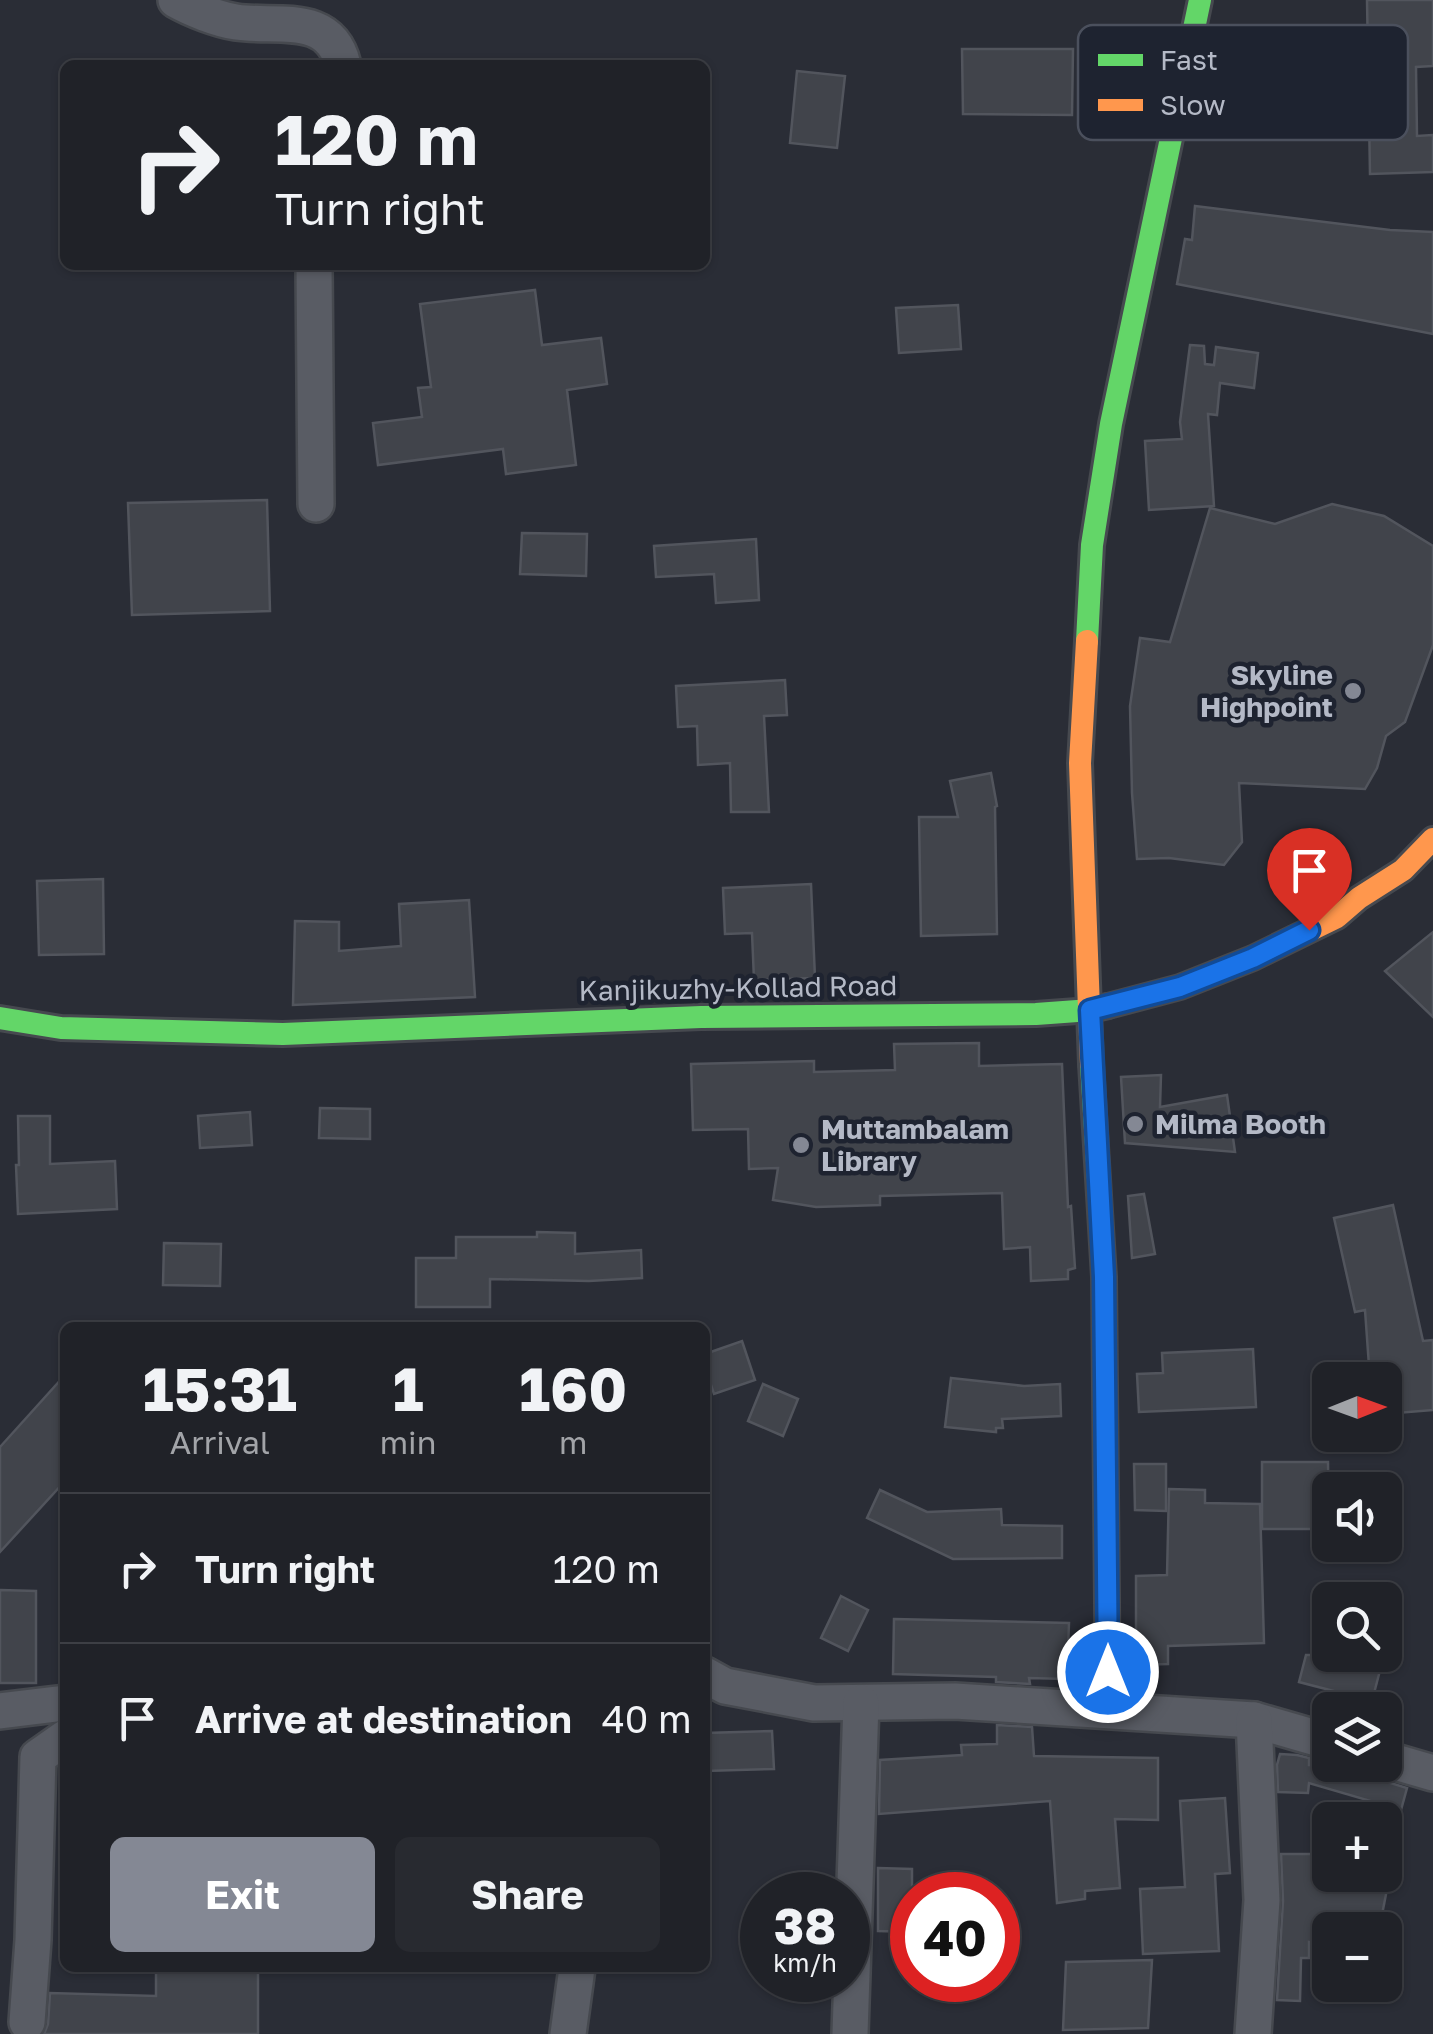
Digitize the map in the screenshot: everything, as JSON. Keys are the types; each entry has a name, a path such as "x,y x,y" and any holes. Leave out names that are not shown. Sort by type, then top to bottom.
{"street":[{"path":"176,0 234,22 308,26 335,44 341,60"},
{"path":"1187,0 1188,25"},
{"path":"1194,25 1200,0"},
{"path":"1108,1710 1104,1277 1080,763 1092,546 1111,424 1169,140"},
{"path":"314,270 316,504"},
{"name":"Kanjikuzhy-Kollad Road","path":"0,1018 61,1028 284,1034 701,1017 1036,1014 1090,1010 1180,987 1253,958 1337,916 1403,870 1433,840"},
{"path":"710,1678 725,1686 814,1703 955,1701 1108,1710 1254,1720 1312,1737"},
{"path":"0,1710 60,1703"},
{"path":"850,2034 860,1703"},
{"path":"1253,2034 1262,1900 1254,1720"},
{"path":"27,2022 38,1757 60,1742"},
{"path":"1402,1763 1433,1773"},
{"path":"568,2034 576,1972"}],"building":[{"path":"1367,0 1433,0 1433,66 1416,67 1417,136 1433,135 1433,172 1370,174 1369,140 1408,140 1408,25 1367,25"},
{"path":"962,49 1073,49 1072,115 963,114"},
{"path":"797,71 845,76 837,148 790,143"},
{"path":"1195,206 1433,232 1433,334 1177,284 1185,239 1192,240"},
{"path":"535,290 542,345 601,338 607,384 567,390 576,465 506,474 503,449 378,465 373,423 422,417 418,388 431,387 420,304"},
{"path":"958,305 961,349 899,353 896,308"},
{"path":"1190,345 1204,346 1205,364 1214,365 1216,347 1258,353 1254,388 1220,383 1217,415 1208,414 1214,506 1149,510 1145,441 1182,439 1180,422"},
{"path":"267,500 270,611 132,615 128,503"},
{"name":"Skyline Highpoint","path":"1332,504 1384,516 1433,546 1433,645 1405,722 1386,736 1377,768 1365,789 1239,783 1242,842 1224,865 1169,858 1137,859 1130,706 1140,638 1170,642 1210,508 1275,524"},
{"path":"522,533 587,534 586,576 520,574"},
{"path":"756,539 759,600 716,603 714,574 656,577 654,546"},
{"path":"785,680 787,715 764,716 769,812 731,812 730,763 698,765 697,726 678,727 676,686"},
{"path":"991,773 997,806 997,934 921,936 919,817 958,817 950,781"},
{"path":"103,879 104,954 39,955 37,881"},
{"path":"811,884 815,978 754,980 752,933 725,934 723,888"},
{"path":"469,900 475,997 293,1005 295,921 339,922 339,951 401,946 399,904"},
{"path":"1433,932 1433,1017 1385,971"},
{"path":"979,1043 979,1066 1062,1064 1068,1207 1071,1206 1075,1268 1068,1270 1068,1279 1031,1281 1030,1247 1004,1249 1002,1193 880,1196 880,1205 816,1207 773,1200 778,1168 749,1169 748,1129 693,1130 691,1064 814,1061 814,1072 895,1070 894,1044"},
{"path":"1161,1075 1160,1107 1227,1095 1235,1152 1125,1143 1121,1077"},
{"path":"320,1108 370,1109 370,1139 319,1138"},
{"path":"250,1112 252,1145 200,1148 198,1116"},
{"path":"18,1116 50,1116 50,1164 115,1161 117,1209 18,1214"},
{"path":"1144,1194 1155,1254 1132,1258 1128,1196"},
{"path":"1393,1205 1423,1341 1433,1340 1433,1410 1402,1413 1402,1362 1369,1362 1365,1310 1355,1312 1334,1218"},
{"path":"537,1232 575,1233 575,1254 641,1250 642,1278 490,1279 490,1307 416,1307 416,1258 456,1258 456,1237 537,1237"},
{"path":"164,1243 221,1244 220,1286 163,1285"},
{"path":"742,1341 755,1380 714,1394 710,1352"},
{"path":"1253,1349 1256,1407 1139,1412 1137,1374 1163,1373 1162,1353"},
{"path":"951,1378 1024,1386 1060,1384 1061,1416 1002,1419 1003,1428 996,1428 996,1432 945,1427"},
{"path":"60,1381 60,1486 0,1552 0,1447"},
{"path":"763,1384 798,1399 783,1436 748,1421"},
{"path":"1262,1462 1328,1462 1328,1472 1312,1472 1312,1529 1262,1529"},
{"path":"1134,1464 1166,1464 1166,1511 1135,1510"},
{"path":"1169,1489 1205,1490 1205,1503 1260,1504 1264,1643 1168,1646 1168,1664 1136,1665 1136,1576 1167,1575"},
{"path":"880,1490 927,1512 1001,1509 1002,1525 1062,1526 1062,1558 953,1559 867,1518"},
{"path":"0,1590 36,1591 36,1683 0,1683"},
{"path":"841,1596 868,1610 848,1651 821,1638"},
{"path":"894,1619 1069,1623 1067,1679 1029,1678 1030,1684 996,1682 996,1677 893,1674"},
{"path":"1306,1655 1312,1655 1312,1672 1380,1672 1374,1692 1337,1692 1299,1682"},
{"path":"997,1725 1032,1727 1034,1756 1158,1758 1158,1820 1115,1819 1120,1888 1085,1891 1085,1899 1057,1903 1050,1801 879,1814 880,1760 962,1755 961,1745 997,1744"},
{"path":"772,1731 774,1769 710,1771 710,1733"},
{"path":"1280,1754 1297,1755 1309,1758 1312,1782 1388,1782 1407,1788 1402,1806 1402,1802 1374,1802 1309,1783 1308,1793 1278,1792"},
{"path":"1225,1798 1230,1873 1215,1874 1219,1951 1143,1954 1140,1889 1185,1887 1180,1801"},
{"path":"1281,1854 1312,1854 1312,1892 1386,1892 1383,1912 1312,1912 1309,1958 1301,1958 1300,2001 1277,2000 1283,1901"},
{"path":"878,1868 912,1869 890,1872 890,1931 878,1931"},
{"path":"1152,1960 1148,2028 1063,2030 1066,1962"},
{"path":"156,1972 258,1972 258,2034 44,2034 50,1993 156,1996"}],"traffic: fast":[{"path":"1195,25 1200,0"},
{"path":"1087,641 1092,545 1111,424 1171,140"},
{"path":"0,1018 61,1028 283,1034 701,1017 1036,1014 1108,1006"},
{"path":"1091,1064 1104,1277 1108,1711"}],"traffic: slow":[{"path":"1087,641 1080,763 1091,1064"},
{"path":"1108,1006 1180,987 1253,958 1337,917 1403,870 1433,839"}],"place":[{"name":"Skyline Highpoint","path":"1353,691"},
{"name":"Milma Booth","path":"1135,1124"},
{"name":"Muttambalam Library","path":"801,1145"}],"route":[{"path":"1108,1672 1104,1277 1090,1010 1180,987 1309,930"}]}
